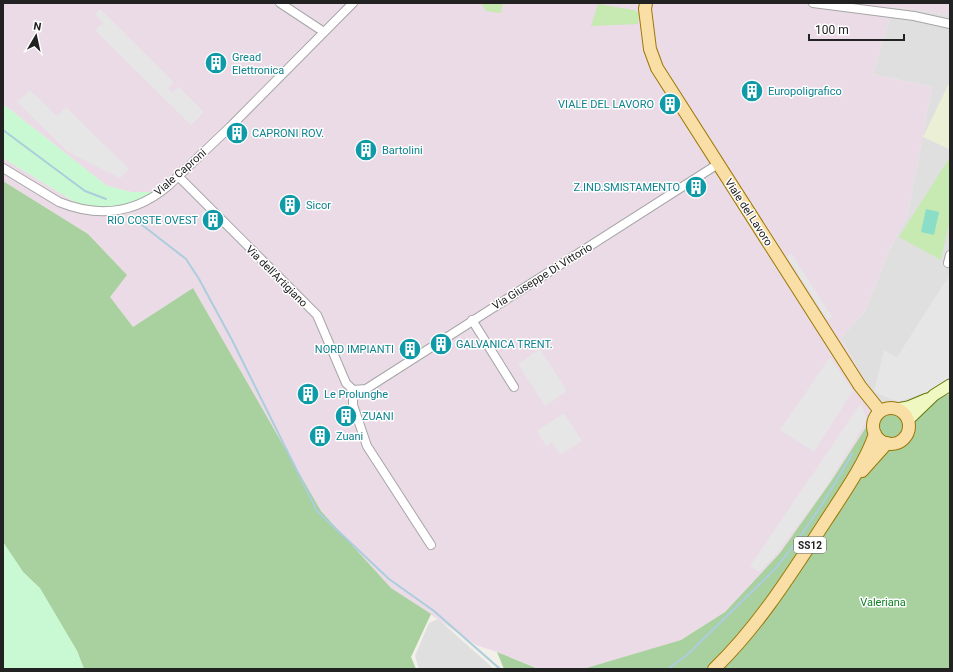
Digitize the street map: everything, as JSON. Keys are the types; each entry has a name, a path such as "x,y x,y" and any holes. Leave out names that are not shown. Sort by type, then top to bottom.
{"main road":[{"name":"Viale del Lavoro","path":"646,3 645,9 649,42 653,59 718,164 860,386 880,411"},
{"path":"880,411 892,408 897,409 908,407 934,395 950,385"},
{"path":"897,409 904,414 908,420 934,395"},
{"name":"SS12","path":"714,669 746,635 809,548 843,494 871,444 875,434 873,421 880,411"},
{"name":"SS12","path":"843,494 887,443 899,441 904,438 909,426 908,420"},
{"path":"875,434 882,442 887,443"}],"street":[{"path":"280,3 324,32"},
{"name":"Viale Caproni","path":"3,168 59,202 90,211 121,210 135,207 159,193 178,176 230,127 353,3"},
{"path":"813,3 914,16 950,24"},
{"name":"Via Giuseppe Di Vittorio","path":"353,390 366,388 718,164"},
{"name":"Via dell'Artigiano","path":"178,176 317,315 346,383 353,390 353,405 367,446 431,546"},
{"path":"472,320 514,387"}],"shaded area":[{"path":"3,3 950,3 949,15 893,7 873,74 932,87 907,217 891,246 865,311 841,338 884,416 870,421 832,480 780,553 725,612 681,640 583,669 540,669 476,645 391,588 321,511 193,288 133,327 109,297 127,275 88,234 3,181 3,158 78,204 152,192 131,192 107,186 3,104"},
{"path":"893,7 949,15 950,10 950,394 884,416 841,338 865,311 891,246 907,217 932,87 873,74"},
{"path":"100,9 174,82 168,88 172,93 179,87 204,112 191,125 95,30 103,23 95,14"},
{"path":"30,90 57,116 66,107 129,169 120,178 68,152 17,102"},
{"path":"791,253 832,317 828,320 787,257"},
{"path":"950,274 950,377 932,390 898,402 874,392 884,350 897,357"},
{"path":"540,349 567,391 545,406 518,364"},
{"path":"830,357 853,391 814,452 780,430"},
{"path":"861,403 867,420 826,487 778,552 759,572 750,566"},
{"path":"564,413 582,441 560,455 552,442 546,446 537,431"},
{"path":"438,619 494,669 419,669 415,656 429,623"}],"green space":[{"path":"481,3 503,3 501,13 486,11"},
{"path":"598,4 634,10 639,13 638,24 591,26"},
{"path":"950,81 950,148 949,149 923,137"},
{"path":"3,104 107,186 131,192 152,192 137,203 112,208 78,204 3,158"},
{"path":"950,157 950,218 941,260 899,237"},
{"path":"3,181 88,234 127,275 110,297 133,327 193,288 321,511 391,588 431,614 411,657 416,669 84,669 77,651 40,589 23,572 3,542"},
{"path":"926,209 939,212 934,235 921,232"},
{"name":"Valeriana","path":"950,394 950,669 583,669 681,640 725,612 780,553 832,480 870,421"},
{"path":"3,542 23,572 40,588 77,651 84,669 3,669"},
{"path":"497,652 536,668 540,669 504,669"}],"waterway":[{"path":"3,130 85,191 106,199"},
{"path":"137,221 186,259 199,279 232,340 317,511 389,579 434,611 500,669"},
{"path":"668,669 687,655 776,568 817,512 852,454"}],"place":[{"name":"Gread Elettronica","path":"216,63"},
{"name":"Europoligrafico","path":"752,91"},
{"name":"VIALE DEL LAVORO","path":"670,104"},
{"name":"CAPRONI ROV.","path":"237,133"},
{"name":"Bartolini","path":"366,150"},
{"name":"Z.IND.SMISTAMENTO","path":"696,187"},
{"name":"Sicor","path":"290,205"},
{"name":"RIO COSTE OVEST","path":"213,220"},
{"name":"GALVANICA TRENT.","path":"441,344"},
{"name":"NORD IMPIANTI","path":"410,349"},
{"name":"Le Prolunghe","path":"308,394"},
{"name":"ZUANI","path":"346,416"},
{"name":"Zuani","path":"320,436"}]}
